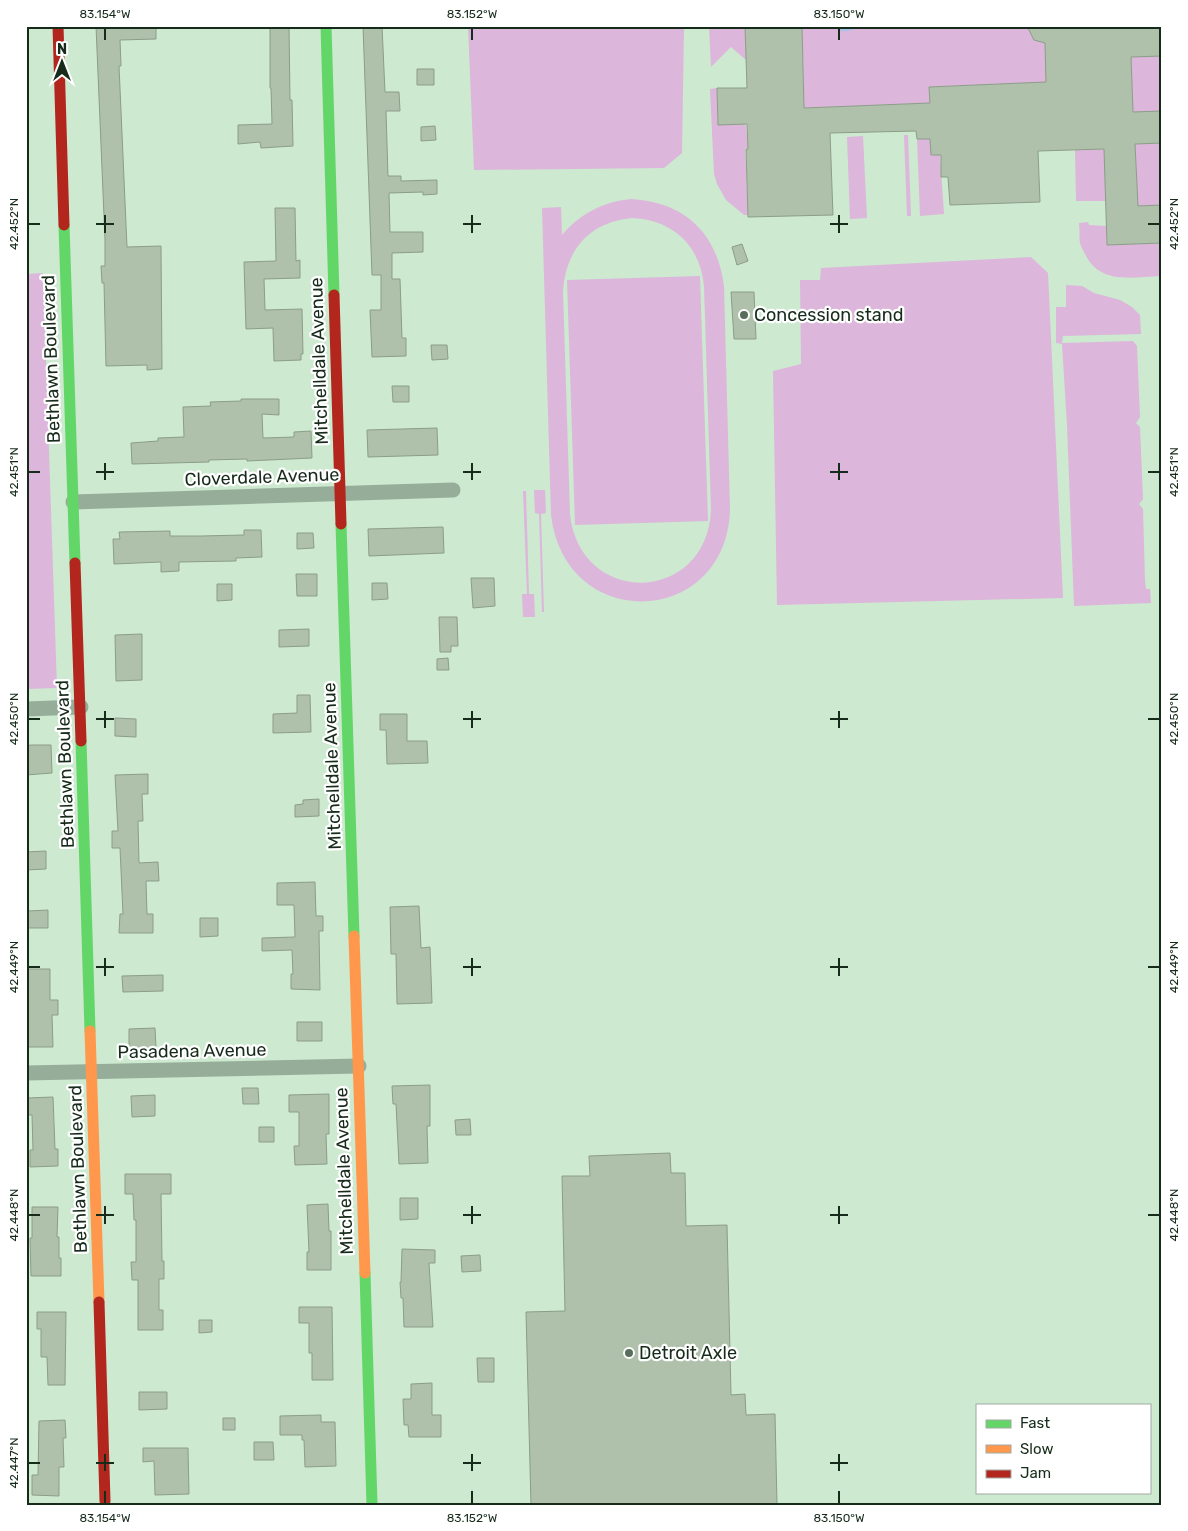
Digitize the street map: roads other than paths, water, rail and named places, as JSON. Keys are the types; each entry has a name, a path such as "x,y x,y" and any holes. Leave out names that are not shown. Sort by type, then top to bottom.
{"street":[{"name":"Bethlawn Boulevard","path":"58,26 105,1501"},
{"name":"Mitchelldale Avenue","path":"326,26 372,1505"},
{"name":"Cloverdale Avenue","path":"73,502 453,490"},
{"path":"26,709 80,707"},
{"name":"Pasadena Avenue","path":"26,1073 359,1066"}],"water":[{"path":"832,26 858,26 852,30 845,31 838,30"}],"place":[{"name":"Concession stand","path":"744,315"},
{"name":"Detroit Axle","path":"629,1353"}]}
